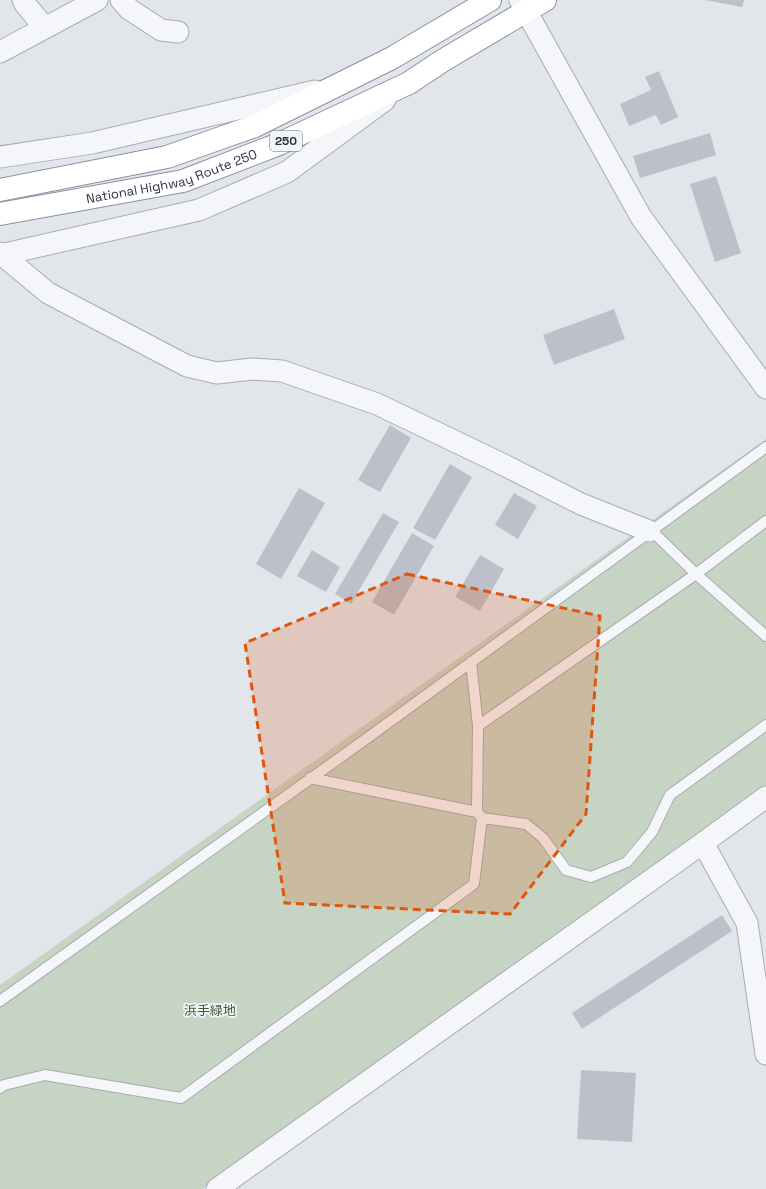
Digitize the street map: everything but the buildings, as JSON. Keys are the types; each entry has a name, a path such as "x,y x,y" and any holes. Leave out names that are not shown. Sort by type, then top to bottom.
{"highway":[{"name":"National Highway Route 250","path":"0,190 167,157 254,126 392,58 490,0"},
{"name":"National Highway Route 250","path":"0,214 183,181 279,144 409,83 523,6 545,0"}],"street":[{"path":"22,0 45,28"},
{"path":"0,52 97,0"},
{"path":"120,0 129,9 161,30 178,32"},
{"path":"523,6 641,217 766,388"},
{"path":"0,254 199,210 287,172 409,83"},
{"path":"0,157 92,143 336,86"},
{"path":"0,254 48,293 187,366 217,373 252,369 282,371 377,404 581,504 649,531"},
{"path":"217,1189 766,797"},
{"path":"703,843 747,923 766,1054"}],"lane":[{"path":"0,1001 471,662 766,446"},
{"path":"478,726 696,574 766,521"},
{"path":"649,531 656,534 696,574 766,636"},
{"path":"0,1088 4,1085 44,1075 181,1098 474,884 480,815 478,726 471,662"},
{"path":"310,778 526,824 543,838 566,870 591,877 627,862 652,832 670,795 766,725"}],"highlighted area":[{"path":"407,574 600,616 586,814 510,914 285,903 245,643"}],"green space":[{"name":"浜手緑地","path":"766,439 766,786 202,1189 0,1189 0,985"}]}
